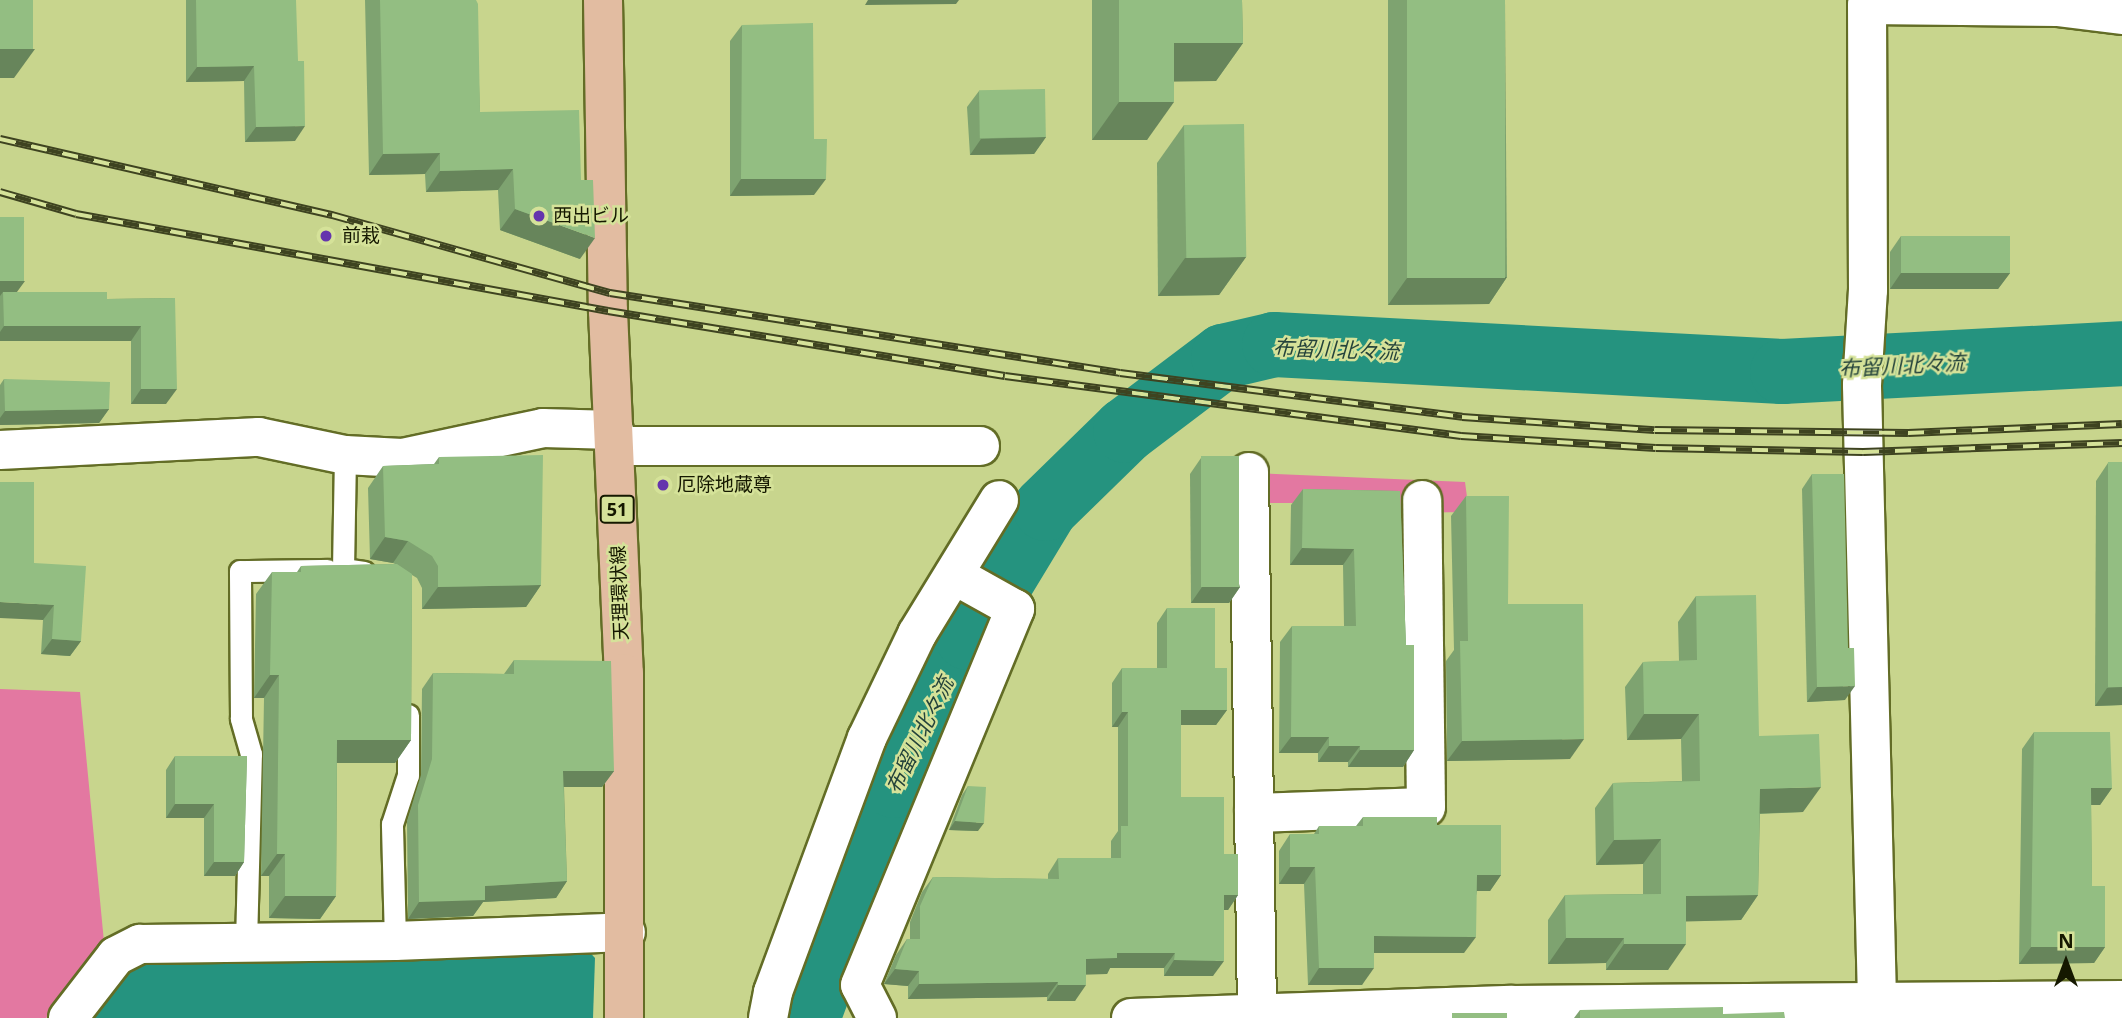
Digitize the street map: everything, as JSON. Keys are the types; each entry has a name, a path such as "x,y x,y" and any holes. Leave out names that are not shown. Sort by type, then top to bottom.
{"main road":[{"name":"天理環状線","path":"603,0 614,438 624,673 624,1018"}],"street":[{"path":"1877,1000 1862,366 1868,290 1867,5 2057,7 2122,15"},
{"path":"0,450 259,437 345,455 402,458 543,428 614,438 980,446"},
{"path":"1249,472 1257,1013"},
{"path":"768,1018 773,992 867,738 917,634 999,500"},
{"path":"1254,813 1426,807 1422,500"},
{"path":"877,1018 860,985 1015,609 954,575"},
{"path":"68,1018 116,956 140,944 395,941 626,932"},
{"path":"1131,1018 1257,1013 1513,1012 1877,1000 2122,1000"}],"lane":[{"path":"343,569 345,455"},
{"path":"246,943 251,754 241,718 240,571 343,569 386,574"},
{"path":"395,941 392,824 408,775 408,695"}],"shaded area":[{"path":"1255,473 1465,482 1469,512 1394,513 1391,503 1254,503"},
{"path":"0,689 80,692 104,942 46,1018 0,1018"}],"water":[{"path":"583,945 595,958 593,1018 87,1018 137,958"}],"building":[{"path":"0,0 33,0 33,49 0,49"},
{"path":"196,0 296,0 298,61 304,61 305,126 256,127 254,66 197,67"},
{"path":"380,0 476,0 480,112 579,110 581,180 593,180 595,238 515,209 513,169 440,171 440,153 383,154"},
{"path":"1119,0 1242,0 1243,43 1174,43 1174,102 1119,102"},
{"path":"1407,0 1505,0 1505,278 1407,278"},
{"path":"813,23 814,139 827,139 826,179 741,179 742,25"},
{"path":"1045,89 1046,137 980,138 979,90"},
{"path":"1244,124 1246,257 1186,258 1184,125"},
{"path":"0,217 24,217 24,281 0,281"},
{"path":"1901,236 2010,236 2010,273 1901,273"},
{"path":"3,292 107,292 107,299 175,298 177,389 141,389 141,326 4,326"},
{"path":"4,379 110,382 109,409 5,411"},
{"path":"543,455 541,585 438,587 438,566 432,556 408,541 385,537 383,466 439,464 439,457"},
{"path":"1201,456 1239,456 1239,587 1201,587"},
{"path":"2108,462 2122,462 2122,687 2108,687"},
{"path":"1812,474 1844,474 1848,648 1854,648 1855,686 1817,687"},
{"path":"0,482 34,482 34,563 86,566 81,641 52,639 54,605 0,602"},
{"path":"1303,489 1400,491 1406,645 1414,645 1414,750 1360,750 1360,746 1329,746 1329,737 1291,737 1292,626 1356,626 1354,549 1302,548"},
{"path":"1466,496 1509,496 1508,604 1583,604 1584,739 1462,741 1460,641 1468,641"},
{"path":"397,564 412,574 411,740 337,740 336,896 285,896 285,854 277,854 279,675 270,675 272,572 301,572 301,566"},
{"path":"1756,595 1759,736 1819,734 1821,787 1760,789 1758,895 1686,896 1686,944 1624,944 1624,938 1566,938 1565,895 1661,894 1661,839 1614,840 1613,783 1700,781 1699,714 1644,714 1643,662 1697,660 1696,596"},
{"path":"1167,608 1215,608 1215,668 1227,668 1227,710 1181,710 1181,797 1224,797 1224,854 1238,854 1238,895 1224,895 1224,961 1174,960 1175,953 1117,953 1117,958 1086,959 1086,985 1058,985 1058,982 919,984 919,971 895,969 907,939 920,939 920,906 933,877 1059,879 1058,858 1121,858 1121,826 1128,826 1128,712 1122,712 1122,668 1167,668"},
{"path":"514,660 611,661 614,771 563,771 567,881 485,886 485,900 419,902 418,805 432,759 433,673 514,674"},
{"path":"2034,732 2110,732 2112,788 2091,788 2092,886 2105,886 2105,947 2031,947"},
{"path":"175,756 247,756 244,862 214,862 214,804 175,804"},
{"path":"968,786 986,787 984,823 955,821"},
{"path":"1363,817 1437,817 1437,825 1501,825 1501,875 1477,875 1476,937 1374,936 1374,968 1319,968 1315,867 1290,867 1290,834 1319,834 1319,826 1363,826"},
{"path":"1723,1007 1723,1014 1784,1012 1785,1018 1580,1018 1580,1010"},
{"path":"1452,1013 1507,1013 1507,1018 1452,1018"}],"waterway":[{"name":"布留川北々流","path":"807,1018 893,785 967,637 1045,508 1125,430 1223,356 1274,344 1782,371 2122,353"}],"railway":[{"path":"0,139 332,215 610,293 1120,373 1462,417 1655,430 1908,433 2122,424"},
{"path":"0,192 76,214 608,311 1005,376 1461,436 1656,448 1863,452 2122,443"}],"place":[{"name":"西出ビル","path":"539,216"},
{"name":"前栽","path":"326,236"},
{"name":"厄除地蔵尊","path":"663,485"}]}
